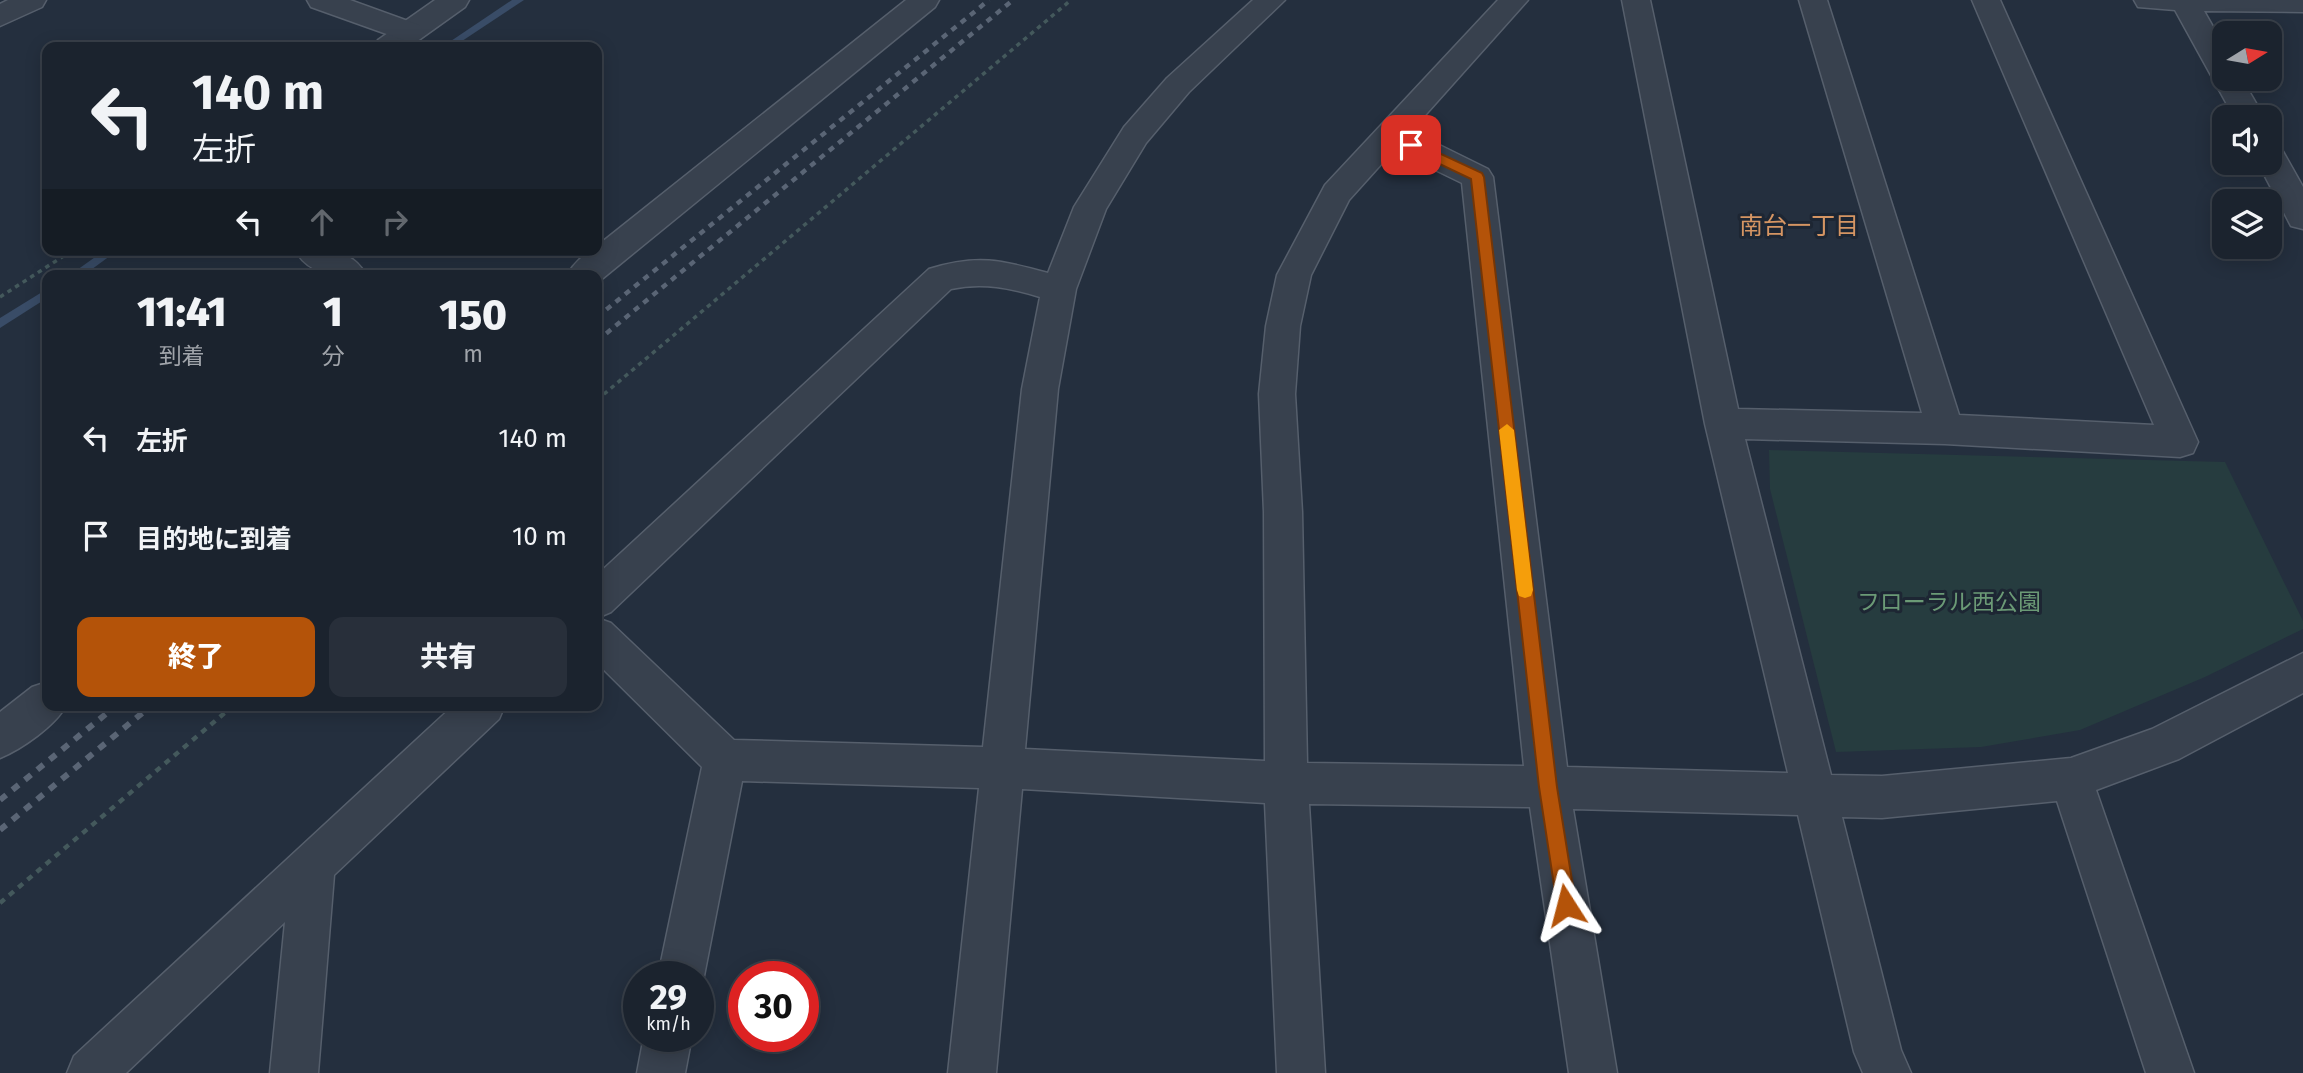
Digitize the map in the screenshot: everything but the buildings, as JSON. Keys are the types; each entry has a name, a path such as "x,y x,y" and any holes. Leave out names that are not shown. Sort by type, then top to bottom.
{"street":[{"path":"0,16 32,0"},
{"path":"321,0 399,40 455,0"},
{"path":"590,270 925,0"},
{"path":"972,1073 1040,388 1059,289 1090,207 1135,135 1178,85 1271,0"},
{"path":"1301,1073 1286,783 1283,512 1277,394 1283,327 1294,275 1336,193 1514,0"},
{"path":"1636,0 1723,424 1878,1052 1887,1073"},
{"path":"1813,0 1945,429"},
{"path":"1723,424 1945,429 2180,442 1986,0"},
{"path":"2148,0 2303,3"},
{"path":"2185,1 2212,51"},
{"path":"1389,134 1477,177 1548,787 1593,1073"},
{"path":"2280,175 2303,217"},
{"path":"321,256 342,270"},
{"path":"602,595 941,278 973,271 1008,275 1059,289"},
{"path":"602,641 725,760 1003,768 1286,783 1548,787 1882,797 2071,779 2164,745 2303,672"},
{"path":"0,738 42,705"},
{"path":"91,1073 478,711"},
{"path":"684,961 725,760"},
{"path":"2071,779 2170,1073"},
{"path":"295,1073 313,866"},
{"path":"661,1073 665,1052"}],"path":[{"path":"602,396 1071,0"},
{"path":"43,270 64,256"},
{"path":"0,298 42,270"},
{"path":"0,903 227,711"}],"green space":[{"name":"フローラル西公園","path":"1769,450 2225,462 2303,621 2303,629 2205,677 2080,730 1981,747 1836,752 1770,489"}],"waterway":[{"path":"455,42 519,0"},
{"path":"83,270 104,256"},
{"path":"0,324 42,296"}],"railway":[{"path":"602,313 989,0"},
{"path":"602,337 1013,0"},
{"path":"0,800 110,711"},
{"path":"0,830 145,711"}],"slow traffic":[{"path":"1507,430 1525,590"}],"district":[{"name":"南台一丁目","path":"1799,226"}],"route":[{"path":"1411,145 1477,177 1548,787 1566,905"}]}
